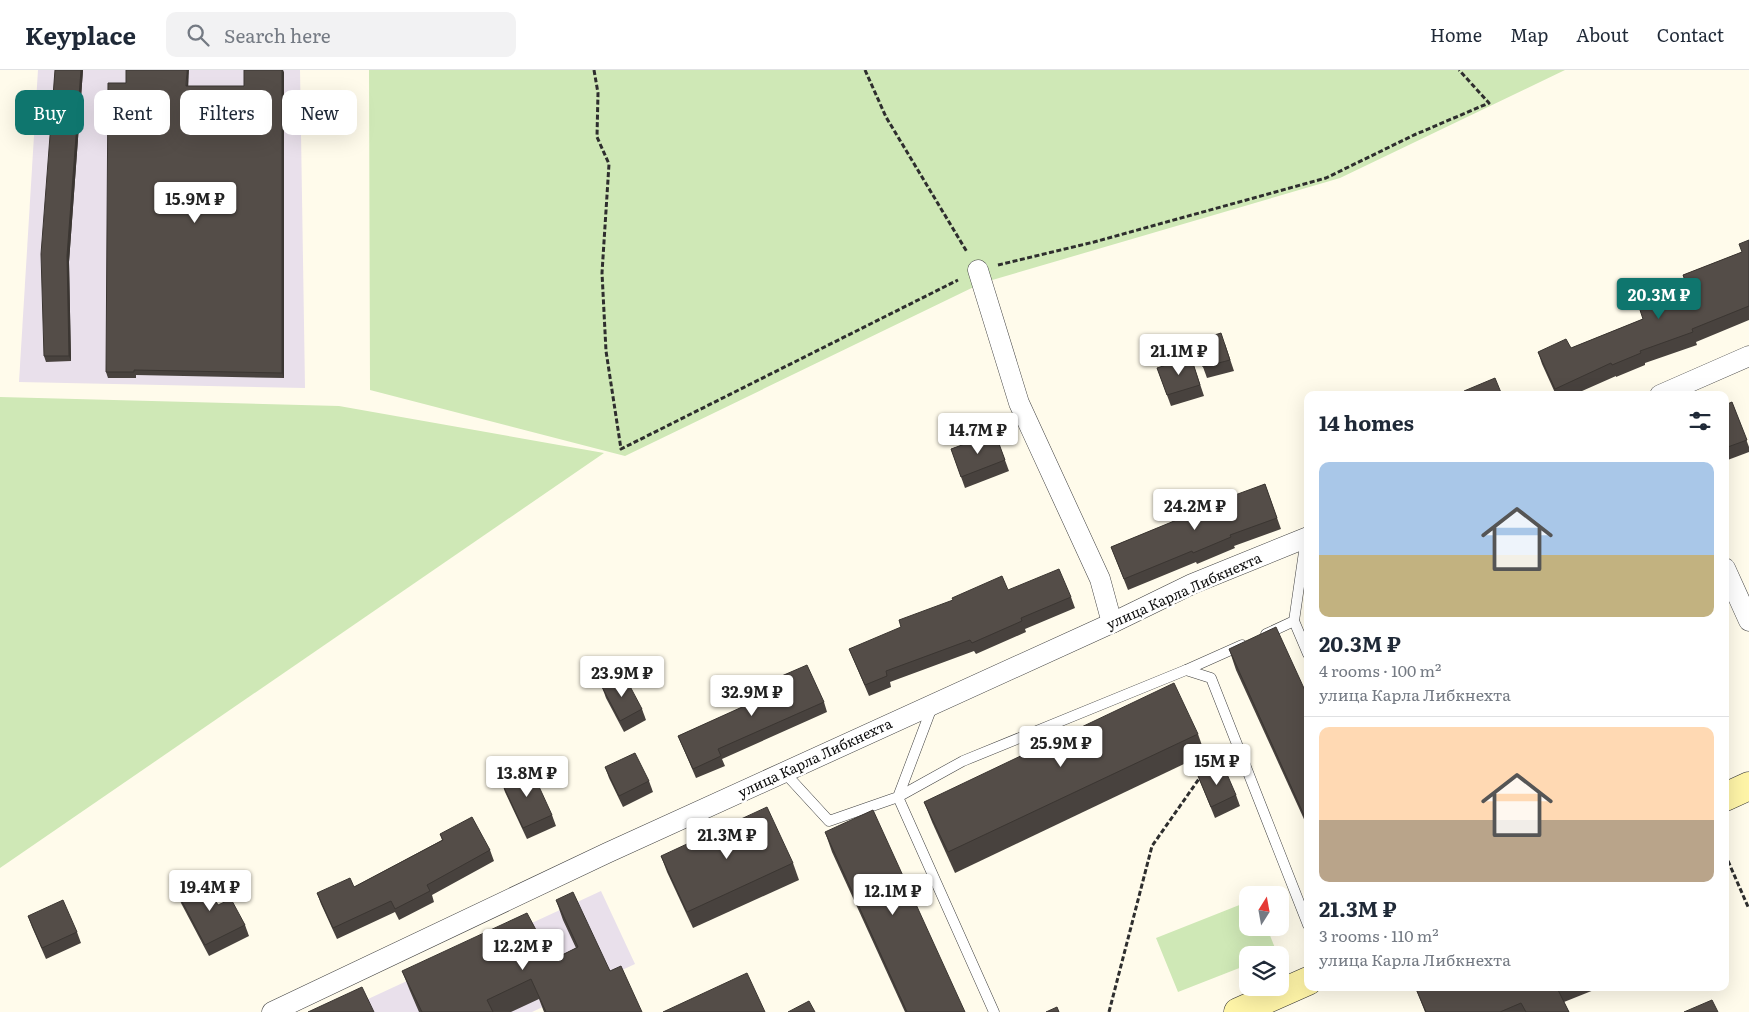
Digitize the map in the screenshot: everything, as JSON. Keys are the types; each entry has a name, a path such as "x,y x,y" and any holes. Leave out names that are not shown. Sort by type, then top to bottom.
{"main road":[{"path":"1729,795 1749,786"},
{"path":"1238,1012 1304,983"}],"street":[{"path":"978,270 1019,403 1100,578 1112,623"},
{"path":"1669,391 1749,356"},
{"name":"улица Карла Либкнехта","path":"272,1012 580,865 1112,623 1192,584 1304,538"},
{"path":"1729,577 1749,621"}],"lane":[{"path":"1304,556 1294,621 1304,645"},
{"path":"784,772 829,821 898,797 963,761 1186,670 1294,621"},
{"path":"1186,670 1211,678 1304,915"},
{"path":"934,703 898,797 994,1012"}],"path":[{"path":"594,70 598,93 597,137 609,164 602,273 606,351 621,448 978,270 1094,242 1326,178 1414,135 1489,103 1459,70"},
{"path":"865,70 886,117 978,270"},
{"path":"1109,1012 1152,846 1201,776 1235,741"},
{"path":"1729,863 1749,909"}],"shaded area":[{"path":"38,70 300,70 300,90 282,90 282,135 301,135 305,388 19,382 34,135 84,135 84,90 37,90"},
{"path":"601,891 635,964 532,1012 340,1012"}],"green space":[{"path":"369,70 1565,70 1340,178 982,283 625,456 370,390"},
{"path":"0,397 339,406 604,453 0,868"},
{"path":"1239,905 1239,936 1270,936 1274,946 1239,946 1239,968 1178,992 1156,938"}],"building":[{"path":"55,70 81,70 79,90 53,90"},
{"path":"126,70 187,70 186,86 244,86 244,70 282,70 282,373 134,370 134,372 106,372 108,135 170,135 170,90 108,90 108,83 126,83"},
{"path":"50,135 76,135 67,256 69,356 44,356 41,254"},
{"path":"1749,240 1749,306 1692,329 1693,332 1640,351 1641,353 1612,365 1611,363 1555,389 1538,352 1566,339 1571,348 1643,319 1639,307 1688,289 1683,275 1742,252 1739,244"},
{"path":"1221,333 1230,360 1203,367 1195,341"},
{"path":"1191,357 1200,385 1167,395 1157,368"},
{"path":"1495,378 1500,391 1464,391"},
{"path":"1732,402 1747,440 1729,447 1729,403"},
{"path":"995,433 1005,460 961,477 951,449"},
{"path":"1265,484 1277,518 1230,535 1231,537 1193,553 1192,551 1124,579 1111,547 1179,519 1178,516"},
{"path":"1059,569 1071,597 1021,618 1022,621 972,643 970,640 886,671 887,676 865,685 849,649 901,627 899,620 953,600 952,598 1002,576 1008,590"},
{"path":"1276,627 1304,688 1304,815 1229,649"},
{"path":"807,665 824,702 718,749 721,756 693,769 678,736 782,689 777,678"},
{"path":"624,675 642,709 620,721 602,687"},
{"path":"1174,683 1198,734 948,852 924,802"},
{"path":"635,753 649,781 619,796 605,767"},
{"path":"1223,765 1236,795 1211,807 1198,776"},
{"path":"530,767 552,815 523,828 501,781"},
{"path":"767,807 793,863 687,912 661,856"},
{"path":"873,810 965,1012 907,1012 825,832"},
{"path":"472,817 490,850 427,885 430,891 395,909 391,901 333,928 317,893 350,878 354,887 443,840 440,834"},
{"path":"203,878 218,905 231,899 245,925 205,945 177,892"},
{"path":"573,892 610,971 621,966 642,1012 546,1012 531,979 487,1000 493,1012 422,1012 402,971 527,913 552,960 578,947 556,900"},
{"path":"63,900 77,932 42,948 28,916"},
{"path":"747,973 765,1012 663,1012"},
{"path":"362,987 374,1012 308,1012"},
{"path":"1417,991 1558,991 1569,1012 1526,1012 1521,1003 1500,1012 1426,1012"},
{"path":"1712,1000 1718,1012 1684,1012"},
{"path":"809,1001 815,1012 788,1012"},
{"path":"1057,1007 1059,1012 1046,1012"}]}
